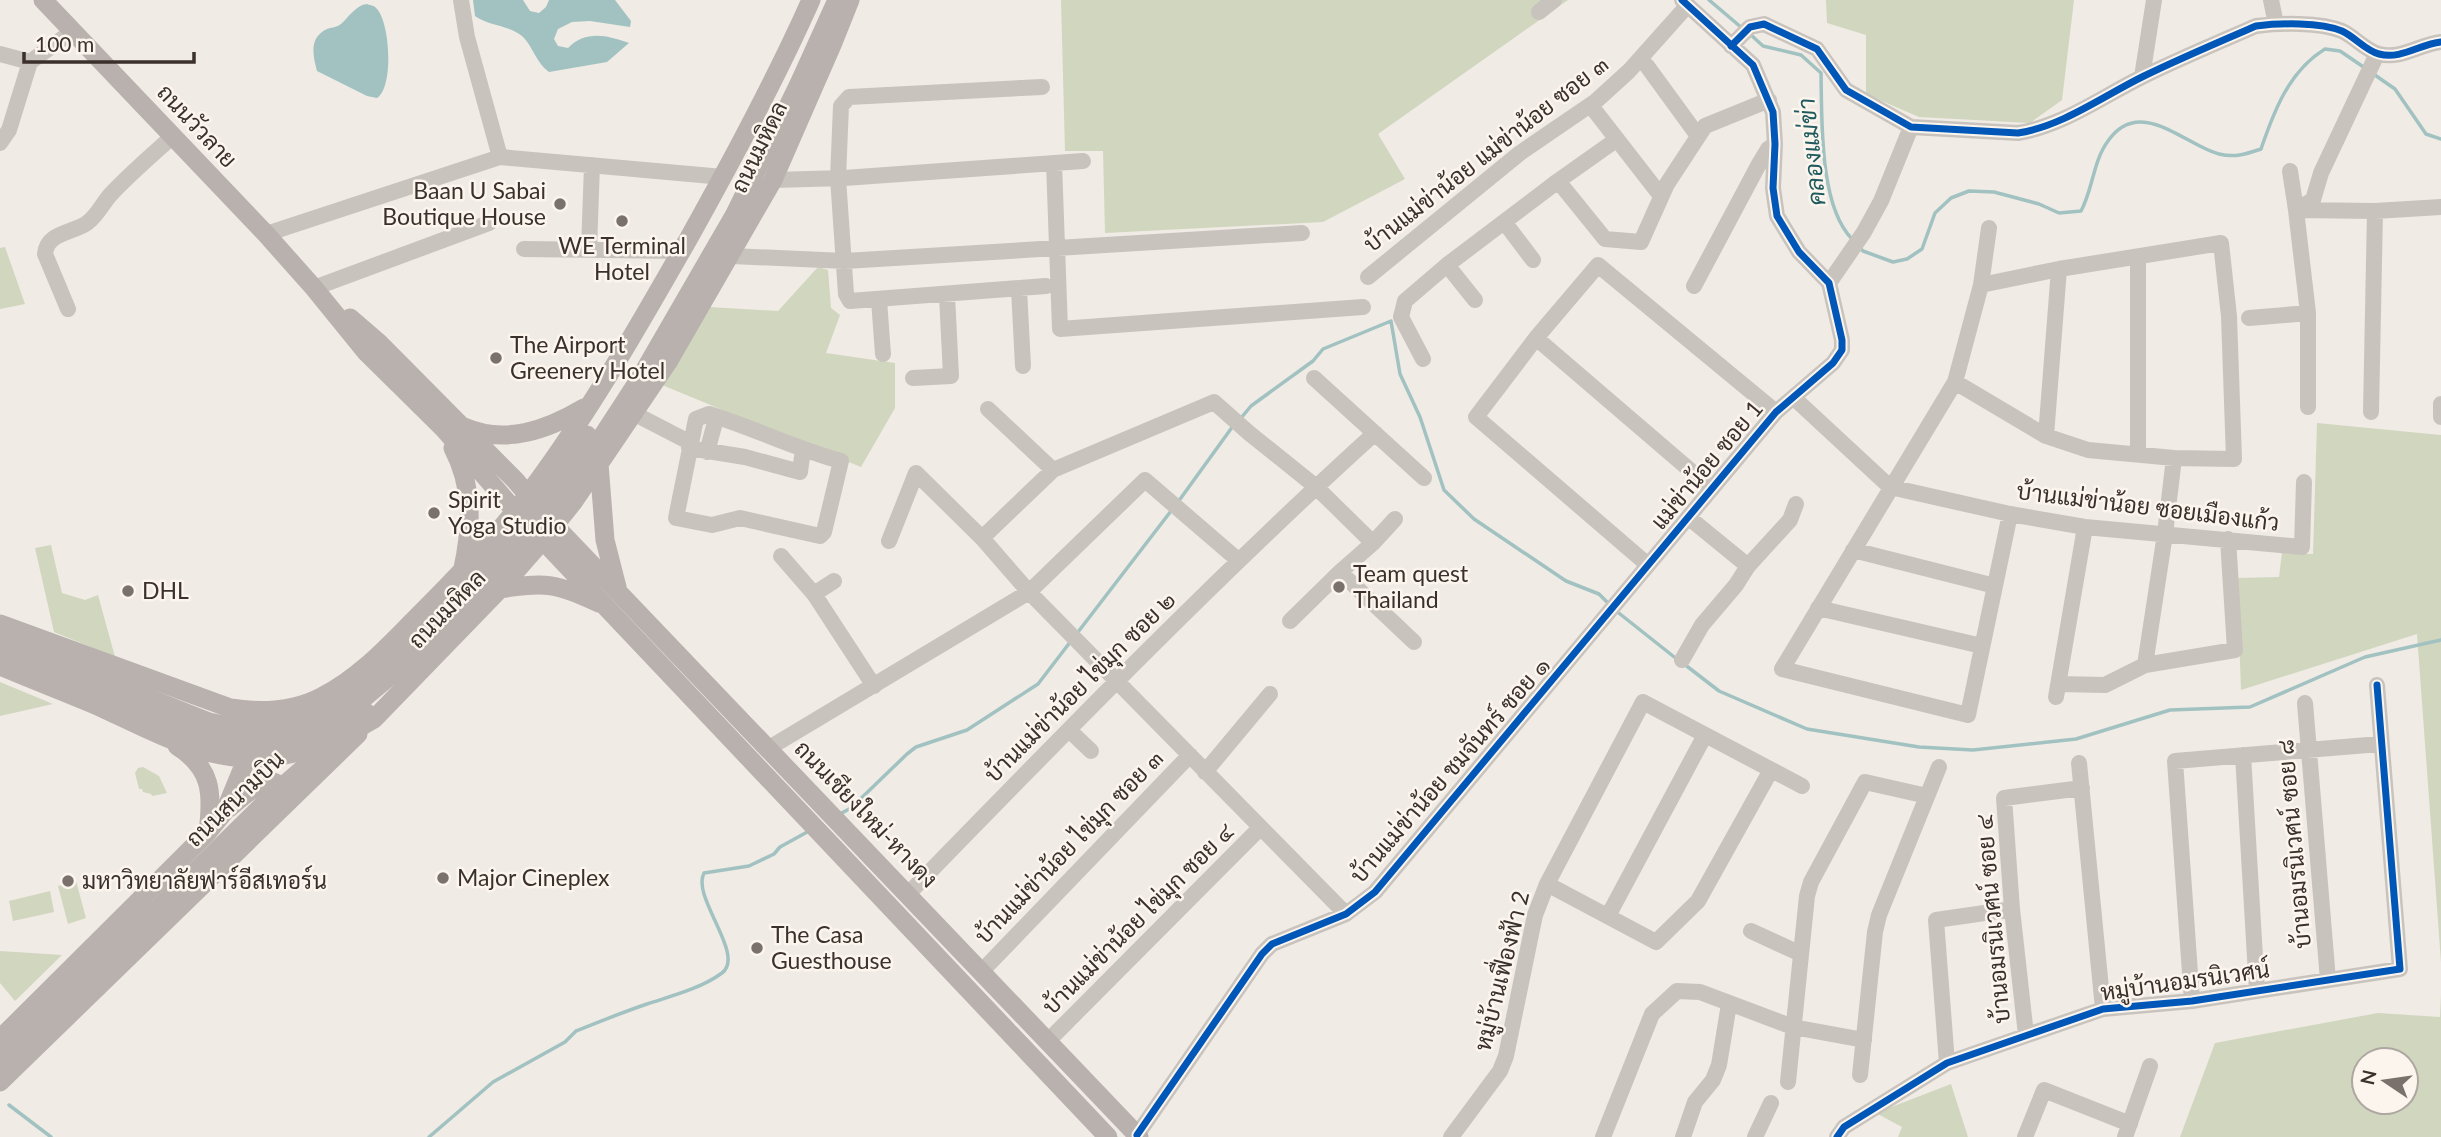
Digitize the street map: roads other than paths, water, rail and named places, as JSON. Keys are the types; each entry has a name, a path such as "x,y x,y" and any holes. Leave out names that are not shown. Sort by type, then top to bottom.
{"main road":[{"name":"ถนนวัวลาย","path":"43,0 314,288 379,342 452,427 515,511 549,533"},
{"name":"ถนนมหิดล","path":"0,624 230,708 268,711 297,706 324,696 360,672 463,569 515,511 589,405 631,338 723,177 788,52 811,0"},
{"name":"ถนนมหิดล","path":"0,655 186,730 233,742 293,742 329,727 444,631 583,466 639,380 735,214 794,82 821,0"},
{"name":"ถนนมหิดล","path":"0,639 209,722 235,728 265,730 299,722 325,710 357,687 454,595 508,535 576,451 630,369 723,210 837,0"},
{"name":"ถนนมหิดล","path":"0,666 160,735 211,753 247,758 296,752 350,734 374,719 500,589 549,533 668,362 773,180 850,0"},
{"path":"631,338 631,356 640,367 655,369 668,362"},
{"path":"463,569 470,536 467,484 452,427 495,436 519,434 542,430 559,423 589,405"},
{"name":"ถนนวัวลาย","path":"452,427 527,494 549,533"},
{"path":"599,464 605,540 618,589"},
{"name":"ถนนเชียงใหม่-หางดง","path":"549,533 618,589 1138,1136"},
{"name":"ถนนเชียงใหม่-หางดง","path":"549,533 606,606 1108,1137"},
{"path":"500,589 537,583 555,586 606,606"},
{"name":"ถนนสนามบิน","path":"0,1062 274,793 375,705 444,631"},
{"path":"127,720 137,718 150,702 152,689 146,678"},
{"name":"ถนนสนามบิน","path":"0,1039 207,833 225,811 268,711"},
{"path":"268,711 285,724 296,752 292,783 284,804"},
{"name":"ถนนสนามบิน","path":"0,1082 374,719"},
{"path":"160,735 187,752 206,776 211,806 207,833"},
{"path":"225,811 257,785 265,782 276,783 281,787 284,804"},
{"path":"1090,1118 1106,1103"}],"street":[{"path":"461,0 467,37 500,157"},
{"path":"1539,12 1554,0"},
{"path":"2142,77 2154,0"},
{"path":"2272,0 2276,24"},
{"path":"1685,2 1753,65 1773,112 1773,188 1777,216 1799,251 1829,283 1864,232 1881,201 1911,127"},
{"name":"บ้านแม่ข่าน้อย แม่ข่าน้อย ซอย ๓","path":"1368,276 1520,153 1596,102 1629,71 1685,2"},
{"path":"1731,46 1750,27 1764,24 1817,49 1846,90 1911,127 2018,133 2034,131 2097,103 2142,77 2256,26 2276,24 2330,27 2343,32 2375,59 2396,56 2427,43 2441,42"},
{"path":"0,143 9,130 30,62 73,31"},
{"path":"0,54 30,62"},
{"path":"2296,209 2313,200 2320,173 2375,59"},
{"path":"1647,66 1698,136"},
{"path":"1042,87 849,97 841,106 838,178 848,300 852,302 1046,286"},
{"path":"1559,181 1605,239 1641,242 1661,196 1705,126 1769,100"},
{"path":"1595,111 1661,196"},
{"path":"68,309 45,254 46,246 51,240 84,225 110,194 173,136"},
{"path":"1423,359 1401,317 1405,301 1447,265 1616,140"},
{"path":"1694,286 1759,164 1768,149 1775,144"},
{"path":"266,234 500,157 723,177"},
{"path":"773,180 1083,161"},
{"path":"1054,163 1060,330 1363,307"},
{"path":"589,249 592,165"},
{"path":"2290,172 2308,313 2308,407"},
{"path":"2296,209 2375,211 2441,207"},
{"path":"2371,412 2375,211"},
{"path":"314,288 489,223"},
{"path":"1505,223 1533,260"},
{"path":"1989,228 1981,285 1955,382 1782,669 1968,715 2010,514"},
{"path":"731,256 845,261 1302,233"},
{"path":"1955,382 2046,436 2088,450 2174,458 2234,459 2229,316 2221,243 2059,269 1981,285"},
{"path":"524,248 681,251"},
{"path":"2138,257 2138,453"},
{"path":"1447,265 1475,300"},
{"path":"1648,565 1476,417 1536,338 1598,265 1776,412"},
{"path":"2046,436 2059,269"},
{"name":"แม่ข่าน้อย ซอย 1","path":"1618,601 1776,412 1833,363 1842,350 1829,283"},
{"path":"1019,289 1023,366"},
{"path":"913,378 951,376 947,295"},
{"path":"879,300 883,354"},
{"path":"2249,318 2308,313"},
{"path":"1536,338 1712,489"},
{"path":"1314,378 1424,478"},
{"path":"1794,398 1890,487"},
{"path":"982,538 1053,470 1214,402 1315,486 1373,543"},
{"path":"2441,404 2441,416"},
{"path":"988,409 1053,470"},
{"path":"633,413 689,445 707,452 745,457 800,472 803,449"},
{"path":"709,414 841,461 824,532 820,536 740,518 712,525 676,518 689,445 696,419 709,414"},
{"path":"707,452 714,426"},
{"path":"745,457 752,429"},
{"name":"บ้านแม่ข่าน้อย ไข่มุก ซอย ๒","path":"908,894 1238,560 1375,432"},
{"path":"2145,665 2174,458"},
{"path":"889,541 916,473 982,538 1029,592 1346,914"},
{"path":"769,748 1029,592 1145,480 1238,560"},
{"name":"บ้านแม่ข่าน้อย ซอยเมืองแก้ว","path":"1890,487 2010,514 2085,527 2302,547 2304,482"},
{"path":"1682,660 1703,625 1748,566 1786,527 1796,504"},
{"path":"1688,517 1748,566"},
{"path":"1290,621 1395,519"},
{"path":"2085,527 2058,690 2105,685 2145,665 2235,650 2228,539"},
{"path":"1853,550 1995,586"},
{"path":"781,556 814,594 874,686"},
{"path":"1340,572 1414,642"},
{"path":"814,594 834,580"},
{"name":"บ้านแม่ข่าน้อย ชมจันทร์ ซอย ๑","path":"1138,1136 1262,954 1272,944 1346,914 1375,892 1618,601"},
{"path":"1818,608 1982,646"},
{"path":"2192,1001 2175,761 2380,744 2377,685"},
{"path":"1205,772 1270,694"},
{"name":"หมู่บ้านเฟื่องฟ้า 2","path":"1451,1137 1500,1071 1506,1056 1535,915 1547,884 1643,702 1705,735"},
{"name":"บ้านอมรนิเวศน์ ซอย ๘","path":"2305,703 2328,980"},
{"path":"1069,730 1091,751"},
{"path":"1608,916 1705,735 1802,786"},
{"name":"หมู่บ้านอมรนิเวศน์","path":"1837,1137 1844,1127 1947,1063 2103,1009 2192,1001 2400,969 2380,744"},
{"name":"บ้านแม่ข่าน้อย ไข่มุก ซอย ๓","path":"982,971 1190,755"},
{"path":"2243,755 2258,991"},
{"path":"2079,763 2103,1009"},
{"path":"1860,1075 1879,915 1939,767"},
{"path":"1547,884 1656,942 1698,901 1771,770"},
{"path":"1788,1082 1807,896 1811,882 1865,782 1927,796"},
{"name":"บ้านอมรนิเวศน์ ซอย ๔","path":"2026,1035 2011,909 2004,798 2081,788"},
{"name":"บ้านแม่ข่าน้อย ไข่มุก ซอย ๔","path":"1048,1041 1260,828"},
{"path":"1947,1063 1936,920 2011,909"},
{"path":"1751,931 1801,954"},
{"path":"1603,1137 1652,1014 1677,991 1700,992 1793,1027 1864,1040"},
{"path":"1683,1137 1695,1101 1713,1080 1720,1065 1729,1004"},
{"path":"2025,1137 2044,1090 2127,1131 2150,1066"},
{"path":"1755,1137 1771,1103"}],"water":[{"path":"473,0 523,0 530,11 539,13 549,0 615,0 631,21 630,27 590,21 572,22 558,29 554,39 558,46 568,48 589,36 613,38 629,43 607,62 549,72 522,36 475,16"},
{"path":"367,4 375,7 381,16 387,40 386,81 377,98 367,96 317,71 314,54 314,43 320,34 339,25 356,9"}],"waterway":[{"name":"คลองแม่ข่า","path":"1709,0 1742,28"},
{"name":"คลองแม่ข่า","path":"1751,35 1763,46 1801,55 1821,73 1824,161 1828,184 1833,206 1852,239"},
{"name":"คลองแม่ข่า","path":"1860,248 1893,262 1907,259 1922,249 1935,213 1951,198 1969,191 1994,192 2039,204 2059,213 2081,211 2103,149 2121,128 2134,122 2163,127 2219,154 2245,154 2261,149 2284,93 2312,58 2325,49 2340,51 2365,68"},
{"name":"คลองแม่ข่า","path":"2372,73 2395,89 2426,134 2441,139"},
{"path":"1241,418 1251,406 1313,361 1323,349 1391,321 1400,374 1420,417 1444,490 1474,519 1566,581 1599,594 1610,605"},
{"path":"1178,502 1233,426"},
{"path":"1078,632 1171,511"},
{"path":"1615,610 1678,660"},
{"path":"1684,664 1719,691 1807,729 1919,747 1973,750 2076,739 2170,710 2250,707 2365,657 2441,640"},
{"path":"840,814 851,808 916,747 967,730 1038,684 1071,641"},
{"path":"429,1137 493,1082 565,1042 576,1031 695,988 722,973 728,965 727,953 705,896 702,883 704,873 749,866 774,854 780,847 809,831"},
{"path":"9,1105 51,1137"}],"place":[{"name":"Baan U Sabai Boutique House","path":"560,204"},
{"name":"WE Terminal Hotel","path":"622,221"},
{"name":"The Airport Greenery Hotel","path":"496,358"},
{"name":"Spirit Yoga Studio","path":"434,513"},
{"name":"Team quest Thailand","path":"1339,587"},
{"name":"DHL","path":"128,591"},
{"name":"Major Cineplex","path":"443,878"},
{"name":"มหาวิทยาลัยฟาร์อีสเทอร์น","path":"68,881"},
{"name":"The Casa Guesthouse","path":"757,948"}]}
